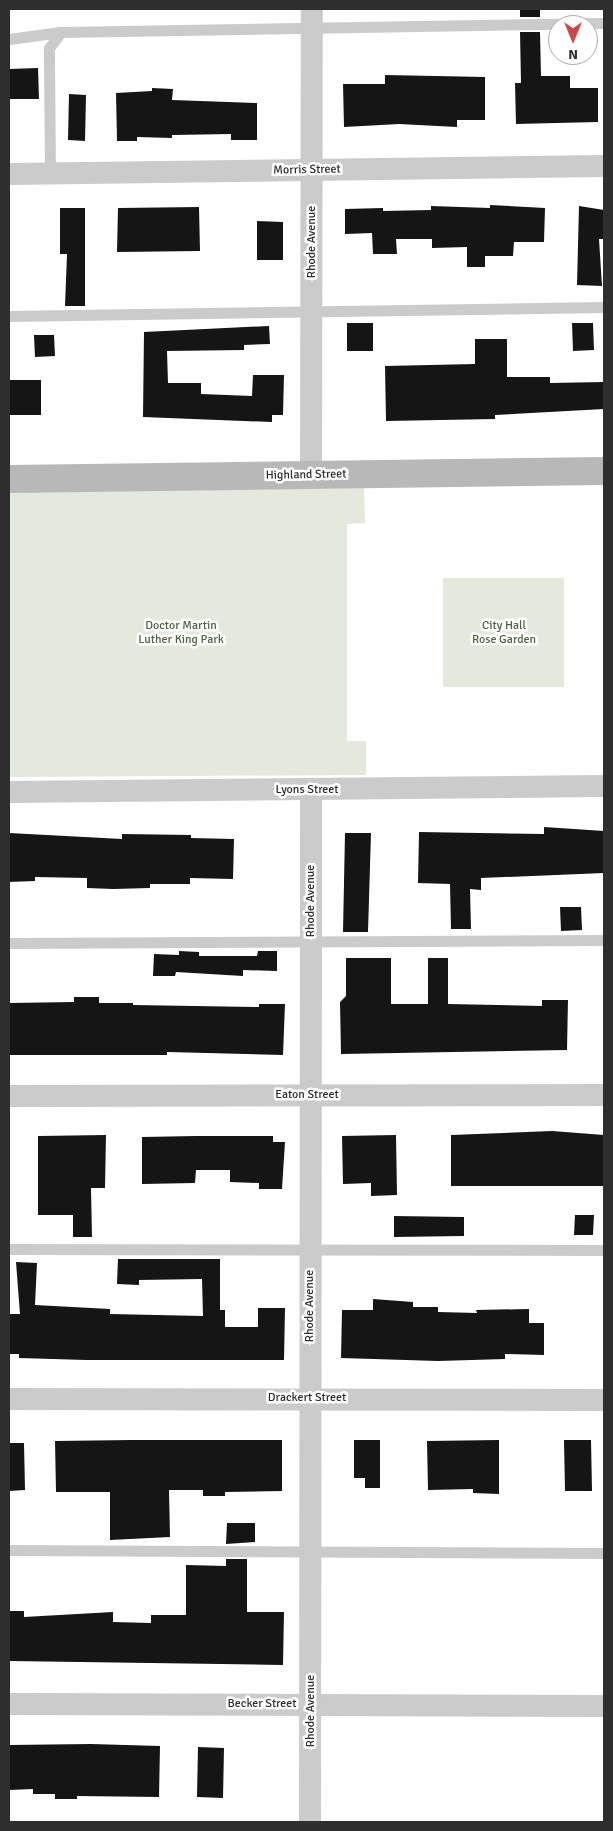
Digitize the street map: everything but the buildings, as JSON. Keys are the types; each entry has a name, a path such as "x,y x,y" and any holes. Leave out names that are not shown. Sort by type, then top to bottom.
{"street":[{"name":"Rhode Avenue","path":"311,474 312,18"},
{"name":"Morris Street","path":"9,174 604,166"},
{"name":"Highland Street","path":"9,479 604,471"},
{"name":"Lyons Street","path":"9,792 604,786"},
{"name":"Rhode Avenue","path":"310,1822 311,790"},
{"name":"Eaton Street","path":"9,1096 604,1095"},
{"name":"Drackert Street","path":"9,1399 310,1398 604,1400"},
{"name":"Becker Street","path":"9,1704 604,1706"}],"lane":[{"path":"9,39 61,32 312,18 604,23"},
{"path":"50,174 49,48 61,32"},
{"path":"9,316 604,307"},
{"path":"9,943 604,940"},
{"path":"9,1249 604,1250"},
{"path":"9,1550 604,1553"}],"green space":[{"name":"Doctor Martin Luther King Park","path":"364,488 365,523 347,524 347,741 366,741 366,775 9,777 9,492"},
{"name":"City Hall Rose Garden","path":"443,578 564,578 564,687 443,687"}]}
